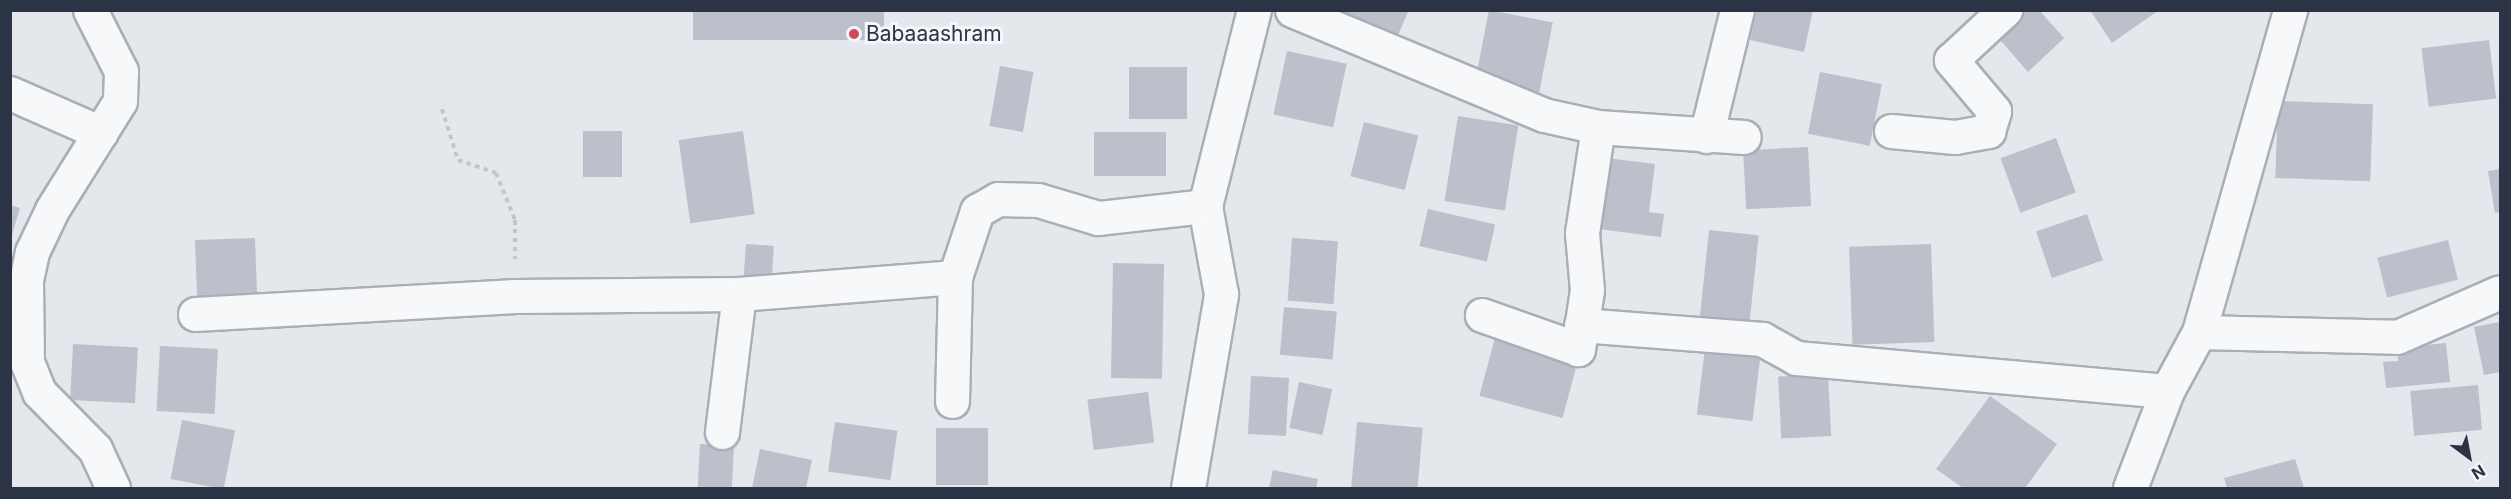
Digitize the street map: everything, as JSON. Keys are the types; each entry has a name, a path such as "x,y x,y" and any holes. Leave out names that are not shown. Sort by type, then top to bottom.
{"street":[{"path":"90,10 121,71 120,101 52,210 18,279 31,377 95,449 113,489"},
{"path":"1188,489 1221,294 1205,206 1254,10"},
{"path":"1292,10 1544,115 1598,128 1744,137"},
{"path":"1706,136 1737,10"},
{"path":"1891,131 1954,137 1988,131 1994,111 1951,60 2005,10"},
{"path":"2130,489 2167,392 2199,332 2290,10"},
{"path":"10,93 100,133"},
{"path":"1482,315 1578,349 1587,290 1582,233 1598,128"},
{"path":"952,400 955,277 977,211 998,199 1038,200 1098,218 1205,206"},
{"path":"195,314 515,296 739,294 955,277"},
{"path":"2199,332 2397,337 2500,292"},
{"path":"722,432 739,294"},
{"path":"1581,325 1762,339 1796,358 2167,392"}],"path":[{"path":"442,109 458,160 496,173 515,220 515,296"}],"building":[{"name":"Babaaashram","path":"693,10 884,10 884,40 693,40"},
{"path":"1319,10 1409,10 1394,44"},
{"path":"1489,10 1553,22 1539,94 1475,82"},
{"path":"1757,10 1813,10 1804,52 1750,40"},
{"path":"2024,10 2039,10 2064,38 2028,72 2001,41"},
{"path":"2090,10 2159,10 2112,43"},
{"path":"2489,40 2496,99 2429,107 2422,48"},
{"path":"1287,51 1347,64 1333,127 1273,115"},
{"path":"1000,66 1033,72 1023,132 989,126"},
{"path":"1129,67 1187,67 1187,119 1129,119"},
{"path":"1820,72 1882,84 1870,146 1808,134"},
{"path":"2278,101 2373,104 2370,181 2275,178"},
{"path":"1458,116 1518,126 1505,210 1445,201"},
{"path":"1364,122 1418,136 1405,190 1350,176"},
{"path":"583,131 622,131 622,177 583,177"},
{"path":"743,131 755,214 690,223 679,140"},
{"path":"1094,132 1166,132 1166,176 1094,176"},
{"path":"2056,138 2076,193 2020,213 2001,158"},
{"path":"1808,147 1811,206 1746,209 1743,150"},
{"path":"1607,158 1655,164 1649,212 1664,214 1661,237 1598,229"},
{"path":"2500,169 2500,212 2495,213 2488,171"},
{"path":"10,205 20,208 11,238 10,238"},
{"path":"1428,209 1495,225 1487,262 1419,246"},
{"path":"2087,214 2103,260 2052,278 2036,232"},
{"path":"1709,230 1759,235 1749,332 1699,326"},
{"path":"255,238 257,299 197,301 195,240"},
{"path":"1292,238 1338,241 1333,304 1288,301"},
{"path":"2448,240 2458,280 2387,297 2377,258"},
{"path":"746,244 774,246 772,280 744,278"},
{"path":"1931,244 1934,342 1852,345 1849,247"},
{"path":"1113,263 1164,264 1162,379 1111,378"},
{"path":"1284,307 1337,312 1333,359 1280,355"},
{"path":"2500,322 2500,372 2484,375 2474,327"},
{"path":"1496,334 1579,356 1563,418 1479,396"},
{"path":"2446,343 2450,382 2386,388 2383,362 2398,361 2397,348"},
{"path":"73,344 138,347 135,403 70,400"},
{"path":"160,346 218,349 215,414 157,411"},
{"path":"1705,348 1761,355 1752,421 1697,415"},
{"path":"1828,374 1831,436 1781,439 1778,377"},
{"path":"1251,376 1289,378 1286,436 1248,434"},
{"path":"1299,382 1332,389 1322,435 1289,428"},
{"path":"2478,385 2482,430 2414,436 2410,391"},
{"path":"1148,392 1154,443 1094,450 1087,399"},
{"path":"1990,396 2057,444 2025,488 1963,488 1936,469"},
{"path":"182,420 235,430 224,488 171,479"},
{"path":"835,422 897,431 890,480 828,472"},
{"path":"1357,422 1423,428 1417,488 1351,488"},
{"path":"936,428 988,428 988,485 936,485"},
{"path":"700,444 734,446 732,488 698,488"},
{"path":"760,449 812,460 806,488 752,488"},
{"path":"2295,459 2304,488 2227,488 2224,478"},
{"path":"1273,470 1318,479 1316,488 1269,488"}],"place":[{"name":"Babaaashram","path":"854,34"}]}
